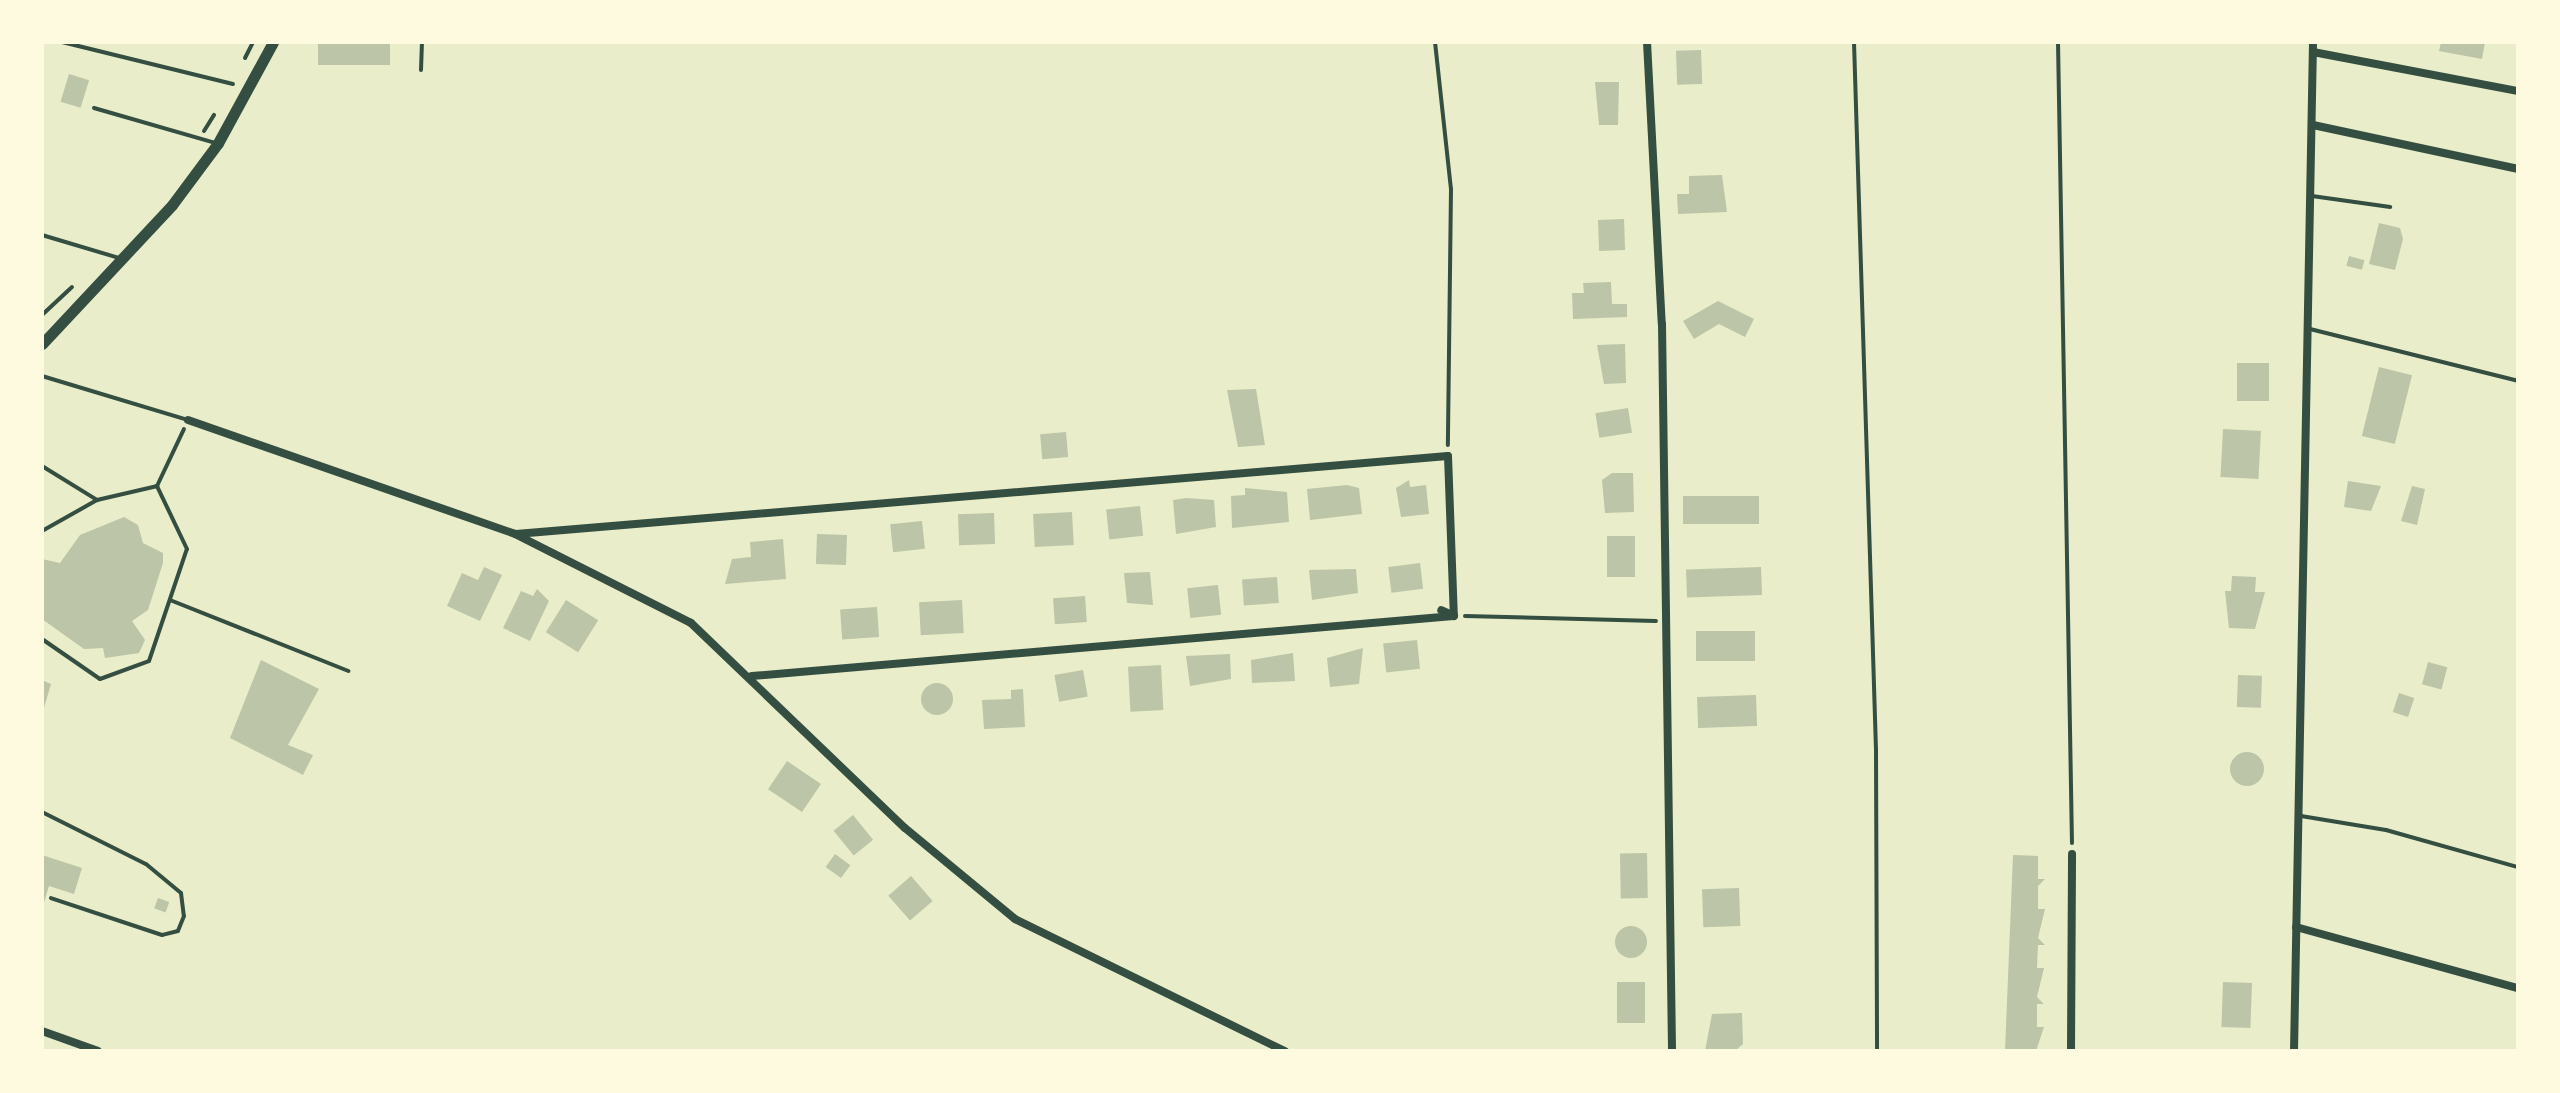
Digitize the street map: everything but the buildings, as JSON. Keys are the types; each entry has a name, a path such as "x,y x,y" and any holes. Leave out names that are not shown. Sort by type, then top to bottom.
{"street":[{"path":"42,344 125,260 218,143 273,42"},
{"path":"1647,42 1666,621 1672,1051"},
{"path":"2294,1051 2310,329 2313,42"},
{"path":"2313,52 2518,91"},
{"path":"2313,125 2518,169"},
{"path":"188,420 515,534 691,623 752,676 905,828 1015,919 1285,1051"},
{"path":"515,534 1448,456 1454,616"},
{"path":"1441,610 1454,616"},
{"path":"752,676 1454,616"},
{"path":"2071,1051 2072,854"},
{"path":"2296,927 2518,988"},
{"path":"42,1031 98,1051"}],"lane":[{"path":"421,70 422,42"},
{"path":"94,108 218,143"},
{"path":"2312,196 2390,207"},
{"path":"42,235 125,260"},
{"path":"2310,329 2518,381"},
{"path":"42,376 188,420"},
{"path":"42,812 146,864 181,893 184,916 178,931 162,935 51,898"},
{"path":"2298,815 2386,830 2518,867"}],"path":[{"path":"62,42 233,84 226,95"},
{"path":"1435,42 1451,189 1448,456"},
{"path":"1854,42 1876,749 1877,1051"},
{"path":"2058,42 2072,854"},
{"path":"200,139 220,106"},
{"path":"42,315 84,276"},
{"path":"157,486 188,420"},
{"path":"42,466 97,500"},
{"path":"42,531 97,500 157,486"},
{"path":"42,639 100,679 149,661 187,549 157,486"},
{"path":"170,600 348,671"},
{"path":"1454,616 1666,621"}]}
